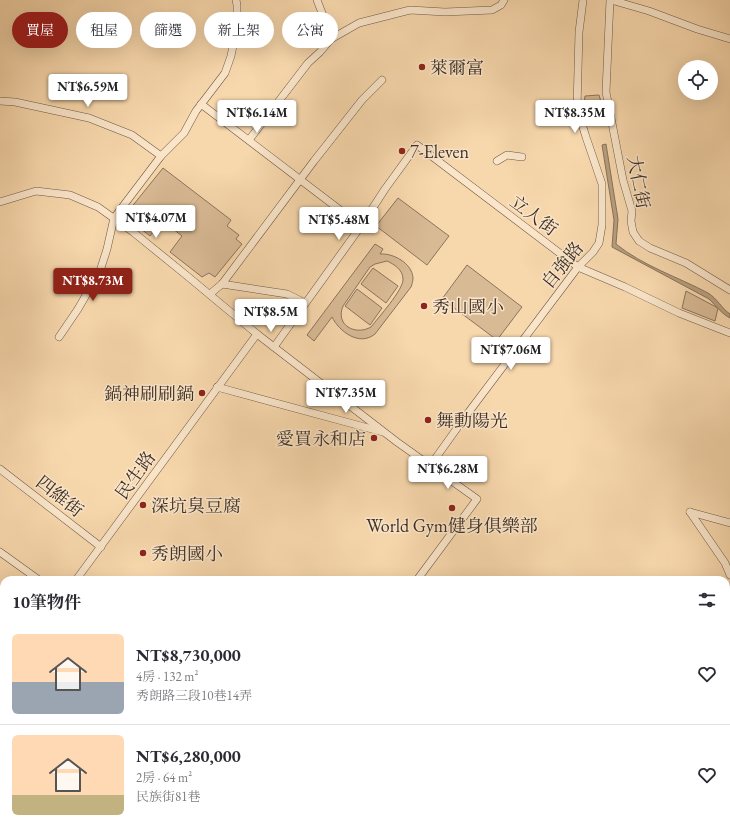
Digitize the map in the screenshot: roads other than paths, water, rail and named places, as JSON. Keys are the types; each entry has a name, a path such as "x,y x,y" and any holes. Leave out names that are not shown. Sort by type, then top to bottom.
{"street":[{"path":"59,337 100,271 114,218 161,156 184,133 196,111 225,73 231,56 238,25 236,0"},
{"path":"317,0 322,12"},
{"path":"338,36 359,23 410,10 445,12 492,10 502,5 504,0"},
{"name":"自強路","path":"430,466 578,266 594,252 599,243 603,210 602,184 577,108 579,32 583,0"},
{"path":"610,0 649,11 696,29 730,39"},
{"name":"大仁街","path":"610,0 606,92 623,180 632,211 631,221 633,232 639,241 650,248 686,263 730,290"},
{"path":"249,140 308,63 324,48"},
{"path":"210,294 222,284 362,100 382,80"},
{"path":"0,101 15,102 90,118 132,135 161,156"},
{"path":"201,104 361,226 274,347"},
{"name":"立人街","path":"361,226 385,188 417,145 578,266 679,313 730,333"},
{"path":"496,161 507,155 522,158"},
{"path":"0,202 36,191 70,195 98,207 210,294 257,334 430,466 477,499 420,576"},
{"path":"222,284 287,294 305,303"},
{"name":"民生路","path":"79,576 257,334"},
{"path":"217,388 387,433"},
{"name":"四維街","path":"0,469 101,547"},
{"path":"730,523 690,512 725,562 730,575"},
{"path":"0,552 33,576"}],"place":[{"name":"萊爾富","path":"422,67"},
{"name":"7-Eleven","path":"402,151"},
{"name":"秀山國小","path":"424,306"},
{"name":"鍋神刷刷鍋","path":"202,393"},
{"name":"舞動陽光","path":"428,420"},
{"name":"愛買永和店","path":"374,438"},
{"name":"深坑臭豆腐","path":"143,505"},
{"name":"World Gym健身俱樂部","path":"452,508"},
{"name":"秀朗國小","path":"143,553"}]}
